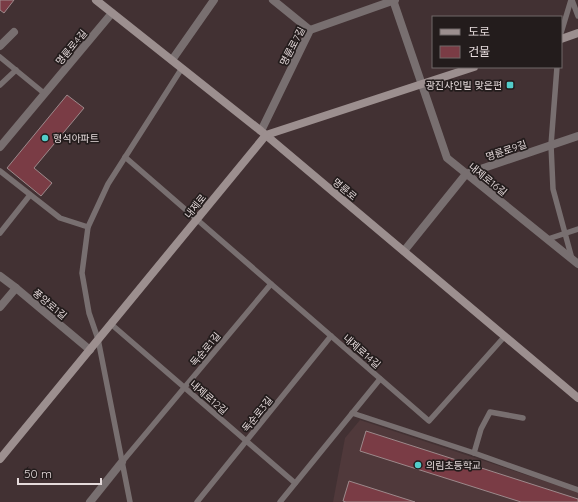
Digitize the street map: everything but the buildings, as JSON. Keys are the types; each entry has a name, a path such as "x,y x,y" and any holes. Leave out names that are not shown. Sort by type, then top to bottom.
{"street":[{"name":"명륜로","path":"96,0 263,133 578,398"},
{"path":"172,60 214,0"},
{"path":"273,0 310,30"},
{"name":"명륜로7길","path":"263,133 310,30 394,0"},
{"name":"내제로16길","path":"394,0 446,158 575,261"},
{"name":"명륜로4길","path":"0,147 112,13"},
{"path":"0,46 14,32"},
{"path":"562,38 578,33"},
{"path":"263,133 471,68"},
{"name":"내제로","path":"0,459 197,219 263,133"},
{"name":"명륜로9길","path":"466,174 578,136"},
{"path":"404,251 466,174"},
{"name":"풍양로1길","path":"0,276 90,350"},
{"path":"0,307 16,288"},
{"path":"90,502 122,462"}],"lane":[{"path":"572,0 578,16"},
{"path":"562,30 572,0"},
{"path":"0,57 45,94"},
{"path":"130,502 98,339 89,313 82,273 88,227 108,184 182,68"},
{"path":"557,68 551,145 553,189 565,233 575,261"},
{"path":"0,85 16,70"},
{"name":"내제로14길","path":"125,157 429,421 505,336"},
{"path":"0,171 60,218 88,227"},
{"path":"0,233 30,195"},
{"path":"548,239 578,229"},
{"name":"독순로1길","path":"122,462 271,284"},
{"name":"내제로12길","path":"111,324 295,483"},
{"name":"독순로3길","path":"197,502 332,336"},
{"path":"280,502 380,379"},
{"path":"474,453 481,430 490,412 523,418"},
{"path":"352,413 474,453 578,490"}],"shaded area":[{"name":"의림초등학교","path":"360,420 578,492 578,502 333,502 345,438"}],"place":[{"name":"광진샤인빌 맞은편","path":"510,85"},
{"name":"형석아파트","path":"45,138"},
{"name":"의림초등학교","path":"418,465"}]}
